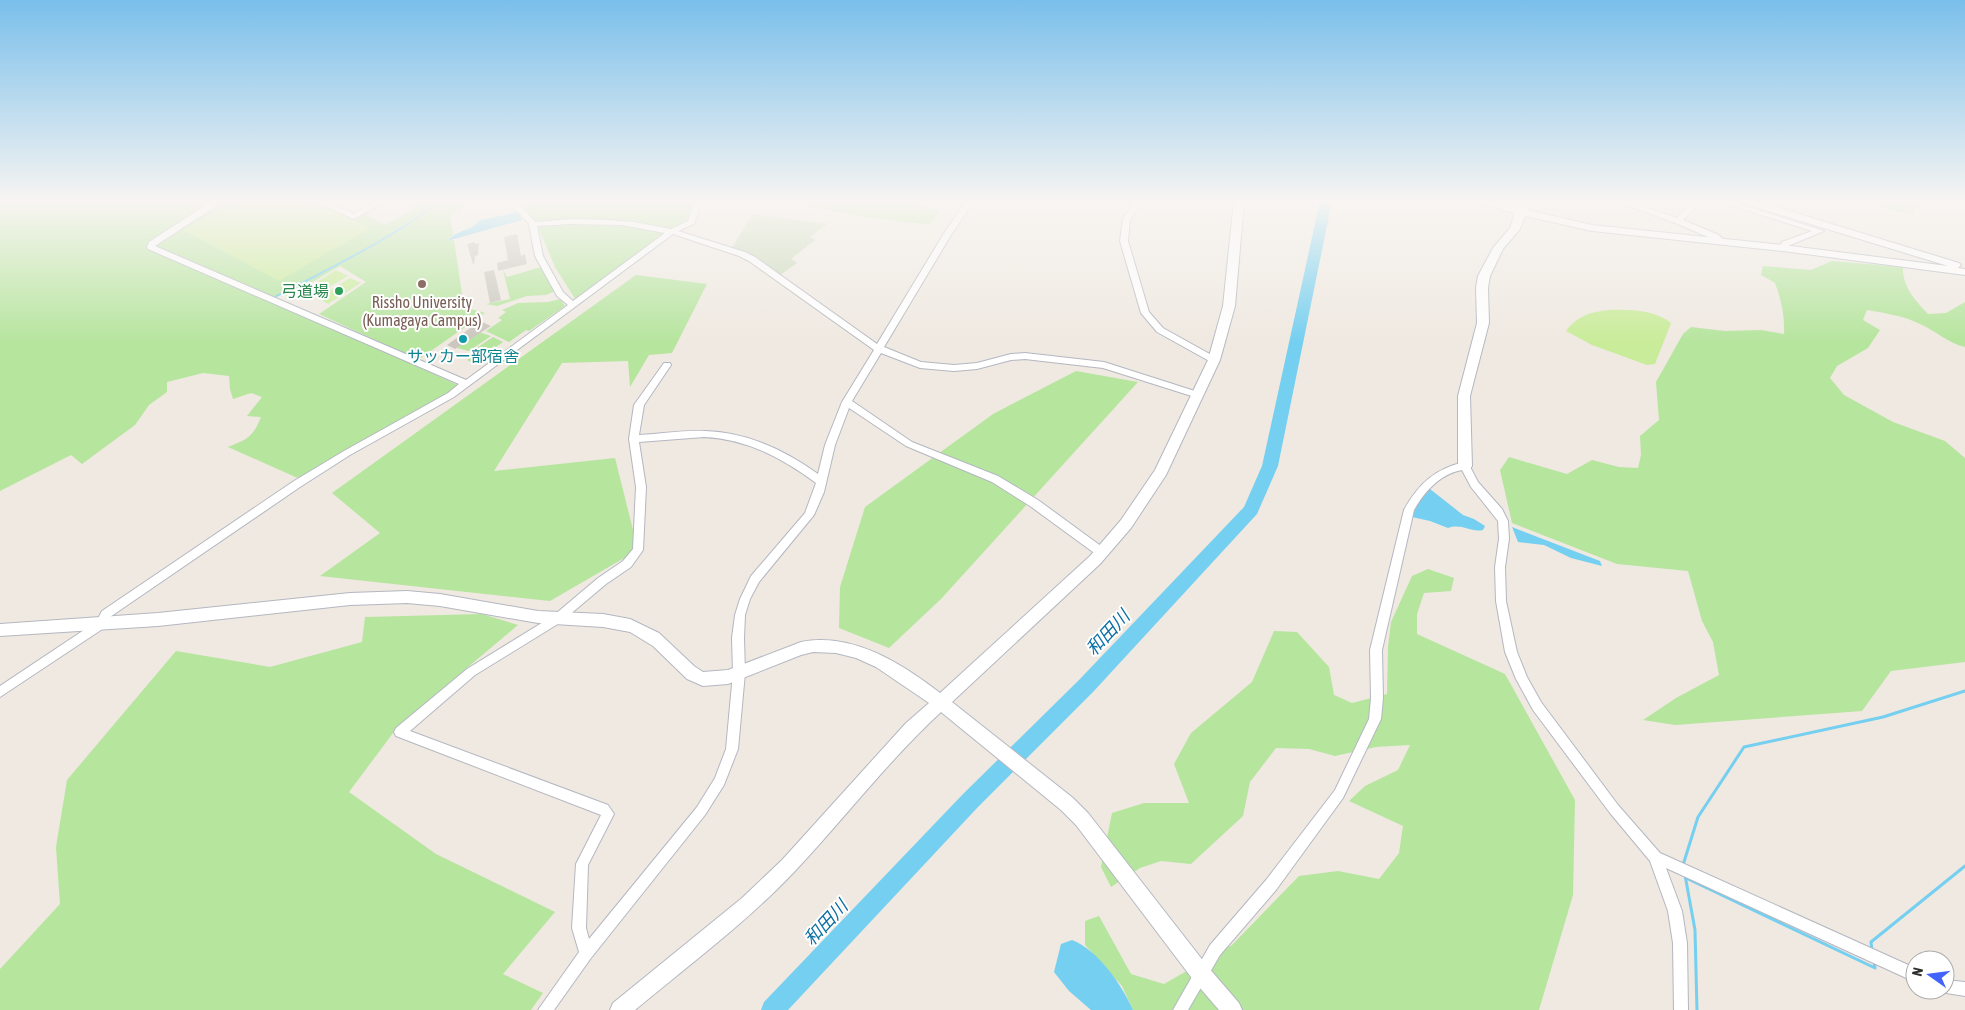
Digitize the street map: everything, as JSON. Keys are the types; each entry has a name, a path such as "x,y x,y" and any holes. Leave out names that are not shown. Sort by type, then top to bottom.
{"street":[{"path":"154,248 465,383"},
{"path":"538,248 539,256 560,294 572,304"},
{"path":"0,692 100,625 106,614 298,484 347,453 451,395 649,248"},
{"path":"719,248 752,259 878,348 920,365 931,367 970,366 1024,356 1104,365 1198,395"},
{"path":"545,1010 586,953 700,811 720,780 732,749 739,673 738,638 740,615 745,599 755,579 809,515 819,492 830,445 847,402 939,248"},
{"path":"1126,248 1144,313 1160,330 1214,360"},
{"path":"620,1010 734,915 788,866 912,728 1069,585 1126,524 1162,472 1214,360 1229,306 1235,248"},
{"path":"1498,248 1484,276 1480,339 1464,396 1464,466 1474,484 1498,512 1503,521 1504,539 1500,567 1500,600 1511,652 1522,679 1537,706 1614,809 1655,857 1675,910 1678,927 1681,1010"},
{"path":"1784,248 1965,272"},
{"path":"1900,248 1965,268"},
{"path":"1900,248 1912,260"},
{"path":"1913,248 1965,263"},
{"path":"1896,264 1925,255 1942,256"},
{"path":"586,953 579,928 582,864 608,814 604,809 400,732 471,672 557,619 602,580 627,564 638,550 641,487 634,439 639,405 667,365"},
{"path":"847,402 909,444 995,479 1034,503 1101,552"},
{"path":"634,439 706,434 743,440 779,453 821,480"},
{"path":"1180,1010 1215,950 1270,885 1339,794 1375,719 1377,698 1376,650 1409,510 1417,495 1427,484 1446,471 1464,466"},
{"path":"0,630 100,625 333,601 406,597 557,619 608,620 628,624 654,638 694,675 712,680 739,673 810,646 832,646 849,650 878,662 904,676 1067,804 1082,819 1201,974 1232,1010"},
{"path":"1655,857 1905,970"}],"green space":[{"path":"0,248 158,248 460,386 448,395 300,479 228,447 245,439 255,429 261,417 247,416 262,397 251,393 233,399 229,376 203,373 167,382 167,392 149,405 135,425 82,464 71,455 0,491"},
{"path":"158,248 455,248 464,307 485,313 418,360 319,314 366,282 340,266 287,297 283,292 274,297"},
{"path":"217,248 335,248 279,281"},
{"path":"547,248 648,248 577,302 555,267"},
{"path":"732,248 805,248 791,259 797,263 780,275 757,257"},
{"path":"1832,261 1903,267 1907,287 1928,314 1946,313 1965,302 1965,347 1953,343 1914,321 1867,310 1863,320 1880,330 1868,348 1837,366 1830,378 1844,395 1893,422 1945,441 1965,458 1965,662 1891,671 1862,711 1675,725 1643,720 1676,698 1719,675 1713,642 1702,621 1688,571 1617,564 1512,523 1500,470 1509,457 1567,474 1592,460 1619,467 1638,468 1641,455 1640,436 1659,420 1656,382 1683,334 1691,327 1725,331 1761,330 1784,334 1783,314 1779,295 1775,283 1761,275 1763,266 1811,270"},
{"path":"541,267 555,291 546,295 527,296 497,306 486,304 510,299 503,270 507,277"},
{"path":"336,270 348,276 324,290 312,285"},
{"path":"636,275 707,284 672,353 649,355 630,387 628,361 562,363 494,471 615,458 638,550 550,601 320,576 380,533 332,493"},
{"name":"弓道場","path":"350,278 361,283 328,304 318,298"},
{"path":"560,299 565,306 529,331 526,330 509,342 486,331 502,320 498,318 506,312 502,310 518,303 548,302"},
{"path":"1609,310 1633,310 1650,313 1658,315 1671,323 1655,364 1647,365 1592,345 1566,331 1579,318"},
{"path":"479,332 491,336 469,351 457,348"},
{"path":"493,337 503,342 471,362 467,360 475,355 471,352"},
{"path":"1076,371 1138,382 941,599 889,648 839,628 840,587 865,507 993,414"},
{"path":"1428,569 1454,578 1451,591 1424,593 1417,614 1417,634 1505,674 1575,800 1573,895 1539,1010 1133,1010 1122,986 1085,945 1085,921 1099,916 1131,974 1164,984 1232,945 1299,876 1338,871 1379,879 1399,853 1403,826 1349,801 1365,786 1398,770 1410,745 1376,747 1335,756 1309,749 1276,748 1250,782 1243,816 1191,864 1161,861 1140,868 1111,887 1101,867 1112,813 1144,803 1189,803 1174,764 1191,733 1252,682 1274,631 1297,632 1329,667 1334,695 1352,703 1387,694 1388,647 1391,622 1412,576"},
{"path":"482,614 518,625 399,725 349,792 436,854 555,912 503,974 543,993 531,1010 0,1010 0,969 60,904 56,847 67,780 176,651 270,667 362,642 365,617"}],"water":[{"path":"1430,489 1463,515 1485,526 1483,530 1458,527 1448,528 1412,517 1418,503"},
{"path":"1512,527 1600,561 1602,566 1571,558 1544,545 1518,542"},
{"path":"1072,940 1091,952 1108,969 1116,979 1133,1010 1091,1010 1069,991 1054,972 1061,944"}],"building":[{"path":"468,248 479,248 478,255 475,256 473,264"},
{"path":"506,248 520,248 521,256 525,254 527,264 498,271 497,263 508,260"},
{"path":"494,270 501,300 490,303 484,272"},
{"name":"サッカー部宿舎","path":"482,322 491,326 455,349 447,345 476,324 478,325"}],"waterway":[{"path":"273,298 367,248"},
{"name":"和田川","path":"772,1010 971,800 1086,686 1251,510 1270,466 1316,248"},
{"path":"1683,865 1698,817 1744,747 1883,717 1965,691"},
{"path":"1872,951 1871,942 1965,866"},
{"path":"1685,875 1695,930 1697,1010"},
{"path":"1686,878 1875,968 1874,961"}],"place":[{"name":"Rissho University (Kumagaya Campus)","path":"422,284"},
{"name":"弓道場","path":"339,291"},
{"name":"サッカー部宿舎","path":"463,339"}]}
